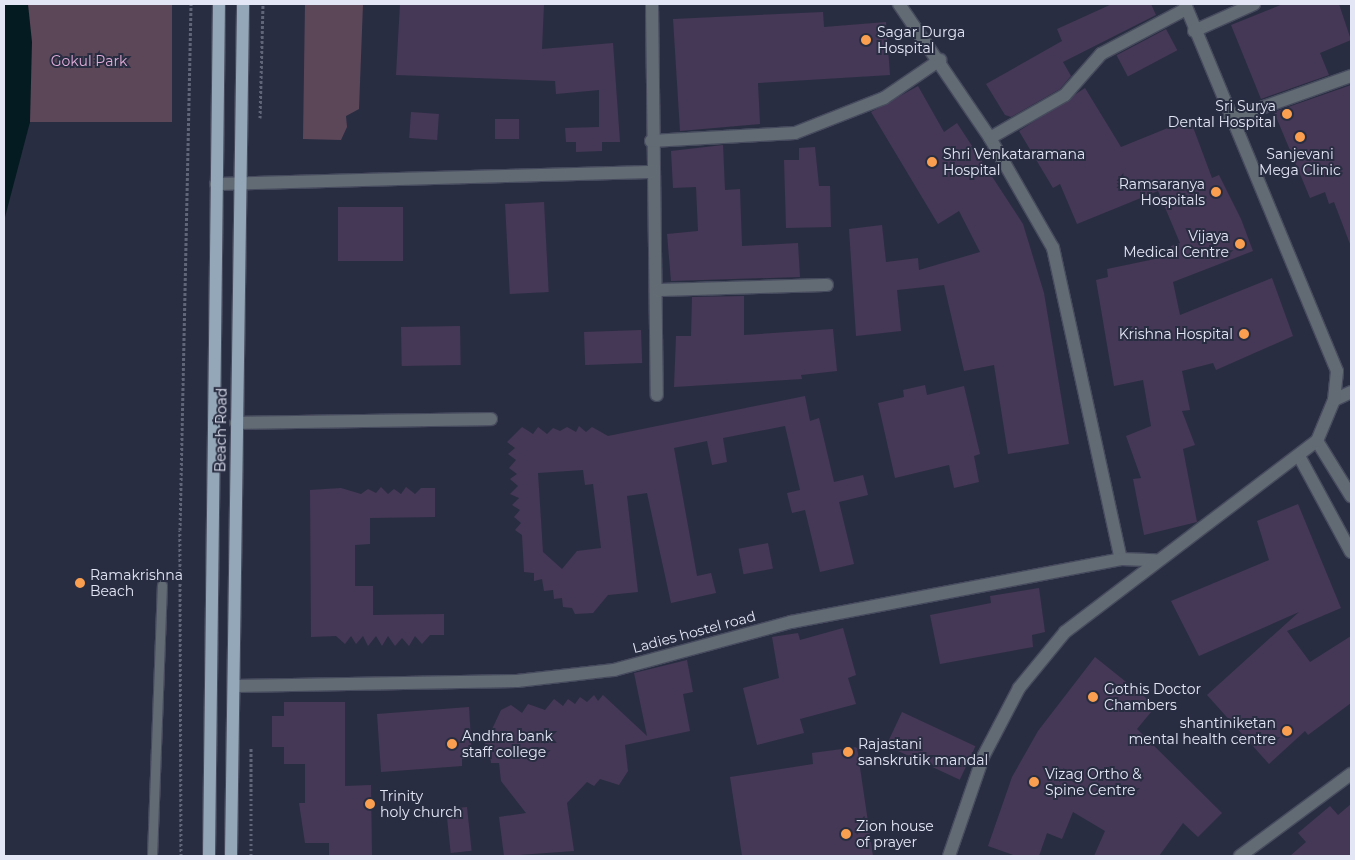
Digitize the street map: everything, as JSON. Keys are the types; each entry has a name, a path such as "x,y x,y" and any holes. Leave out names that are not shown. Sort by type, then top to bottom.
{"main road":[{"name":"Beach Road","path":"210,856 219,4"},
{"name":"Beach Road","path":"231,856 235,686 236,423 243,4"}],"street":[{"path":"652,4 651,141 658,290 656,395"},
{"path":"899,4 940,60 990,138 1059,266 1121,558"},
{"path":"1194,31 1254,4"},
{"path":"949,856 983,757 1019,688 1065,632 1155,560 1317,441 1334,400 1337,371 1230,119 1185,6 1101,54 1070,92 990,138"},
{"path":"651,141 795,132 884,98 940,60"},
{"path":"1230,119 1351,76"},
{"path":"216,184 241,181 652,172"},
{"path":"658,290 827,285"},
{"path":"1334,400 1351,392"},
{"path":"236,423 491,419"},
{"path":"1317,441 1351,496"},
{"path":"1298,456 1351,552"},
{"name":"Ladies hostel road","path":"235,686 517,681 614,670 791,622 1121,558 1155,560"},
{"path":"1240,856 1351,774"}],"lane":[{"path":"152,856 162,585"}],"path":[{"path":"181,856 180,530 191,4"}],"green space":[{"name":"Gokul Park","path":"28,4 172,4 172,122 28,122"},
{"path":"305,4 363,4 359,109 346,116 347,127 341,140 303,139"}],"water":[{"path":"4,4 28,4 32,42 30,122 4,221"}],"building":[{"path":"400,4 544,4 542,49 613,43 620,142 602,142 602,151 576,152 576,142 566,142 565,128 599,127 599,90 556,94 555,81 396,75"},
{"path":"1112,4 1151,4 1156,15 1063,62 1071,76 1060,89 1011,117 1005,115 986,84 1062,41 1057,29"},
{"path":"1283,4 1339,4 1351,40 1320,53 1329,75 1261,99 1231,25"},
{"path":"823,12 824,27 886,22 890,75 758,83 760,124 680,131 673,19"},
{"path":"1166,29 1177,50 1128,76 1117,55"},
{"path":"1351,85 1350,244 1334,202 1329,204 1325,192 1310,198 1274,112"},
{"path":"918,86 944,132 957,123 1023,224 1044,293 1069,444 1008,454 994,365 964,371 944,285 897,290 901,331 856,336 849,229 882,225 886,262 918,258 919,270 980,252 959,211 938,224 871,112"},
{"path":"1085,88 1121,147 1190,119 1212,178 1219,175 1241,219 1253,251 1173,282 1180,315 1272,278 1293,336 1216,370 1213,363 1182,371 1190,410 1182,411 1195,445 1183,449 1197,522 1144,535 1133,479 1141,478 1126,436 1151,426 1143,380 1114,386 1096,280 1108,277 1107,269 1174,255 1171,246 1180,243 1158,191 1077,224 1060,184 1053,188 1019,131"},
{"path":"411,112 439,114 437,140 409,138"},
{"path":"495,119 519,119 519,139 495,139"},
{"path":"723,145 725,190 740,189 742,246 798,243 800,277 671,281 667,234 698,231 696,187 673,188 671,151"},
{"path":"815,147 819,186 830,186 831,227 786,228 784,160 799,160 799,148"},
{"path":"544,202 549,292 510,294 505,204"},
{"path":"338,207 403,207 403,261 338,261"},
{"path":"744,296 744,335 833,329 837,371 801,375 802,379 674,387 676,336 691,336 692,297"},
{"path":"460,326 461,365 402,366 401,327"},
{"path":"641,330 642,363 585,365 584,332"},
{"path":"925,385 927,395 964,386 980,454 974,456 979,482 954,488 949,465 895,478 878,403 904,397 903,390"},
{"path":"805,396 810,421 819,418 834,482 863,475 868,495 839,502 854,564 820,572 805,510 792,513 787,493 800,490 785,426 723,438 727,462 712,465 707,441 674,448 697,576 711,573 716,593 671,603 647,493 627,496 638,592 608,595 593,613 575,614 572,608 563,607 562,598 554,599 553,590 544,591 542,579 534,581 534,573 524,572 522,535 515,530 521,523 514,517 520,510 512,505 519,498 510,494 518,486 510,479 517,474 509,468 516,460 508,454 515,448 507,442 522,427 533,434 538,427 547,434 553,428 560,431 567,427 576,432 579,426 586,432 592,427 608,436","holes":["583,470 585,485 593,484 601,548 577,551 562,569 543,552 538,473"]},
{"path":"381,487 388,494 394,489 401,494 406,487 415,494 421,488 435,488 435,517 370,518 370,544 355,545 355,586 373,586 373,615 444,614 444,635 430,635 422,644 415,636 409,646 402,638 395,646 388,636 382,646 376,636 368,646 363,636 356,644 351,636 345,644 336,636 311,637 310,490 341,488 361,494 368,489 376,493"},
{"path":"1298,504 1341,608 1287,631 1310,662 1351,636 1351,703 1308,735 1305,731 1269,764 1207,695 1299,612 1199,656 1171,601 1269,560 1257,521"},
{"path":"768,543 773,569 744,574 739,549"},
{"path":"1039,588 1045,632 1032,635 1033,647 940,664 930,615 991,603 990,596"},
{"path":"843,628 856,675 848,678 856,704 800,719 804,733 757,745 743,688 779,678 772,637 798,633 800,640"},
{"path":"1095,657 1156,706 1137,729 1222,813 1198,837 1183,823 1159,856 1094,856 1105,831 1073,812 1062,839 1047,833 1039,856 1016,856 988,846 1012,777 1038,731"},
{"path":"687,660 693,692 683,694 690,731 625,745 628,771 619,785 600,779 594,786 587,782 567,803 574,851 504,856 499,817 526,813 501,781 499,763 491,763 490,755 479,757 501,710 511,705 522,713 528,704 545,710 554,699 563,706 568,699 575,704 580,697 587,702 594,695 598,701 603,695 647,736 634,673"},
{"path":"284,702 345,702 345,786 371,785 372,856 329,856 329,843 305,843 299,803 305,803 305,764 284,764 284,747 272,747 272,716 284,716"},
{"path":"469,707 472,757 462,759 462,766 381,772 377,714"},
{"path":"902,712 975,746 960,780 886,746"},
{"path":"857,747 873,856 742,856 730,777 813,764 812,753"},
{"path":"1351,804 1351,856 1290,856 1306,842 1298,833 1330,806 1338,815"},
{"path":"467,807 472,851 451,853 446,809"}],"place":[{"name":"Sagar Durga Hospital","path":"866,40"},
{"name":"Sri Surya Dental Hospital","path":"1287,114"},
{"name":"Sanjevani Mega Clinic","path":"1300,137"},
{"name":"Shri Venkataramana Hospital","path":"932,162"},
{"name":"Ramsaranya Hospitals","path":"1216,192"},
{"name":"Vijaya Medical Centre","path":"1240,244"},
{"name":"Krishna Hospital","path":"1244,334"},
{"name":"Ramakrishna Beach","path":"80,583"},
{"name":"Gothis Doctor Chambers","path":"1093,697"},
{"name":"shantiniketan mental health centre","path":"1287,731"},
{"name":"Andhra bank staff college","path":"452,744"},
{"name":"Rajastani sanskrutik mandal","path":"848,752"},
{"name":"Vizag Ortho & Spine Centre","path":"1034,782"},
{"name":"Trinity holy church","path":"370,804"},
{"name":"Zion house of prayer","path":"846,834"}]}
